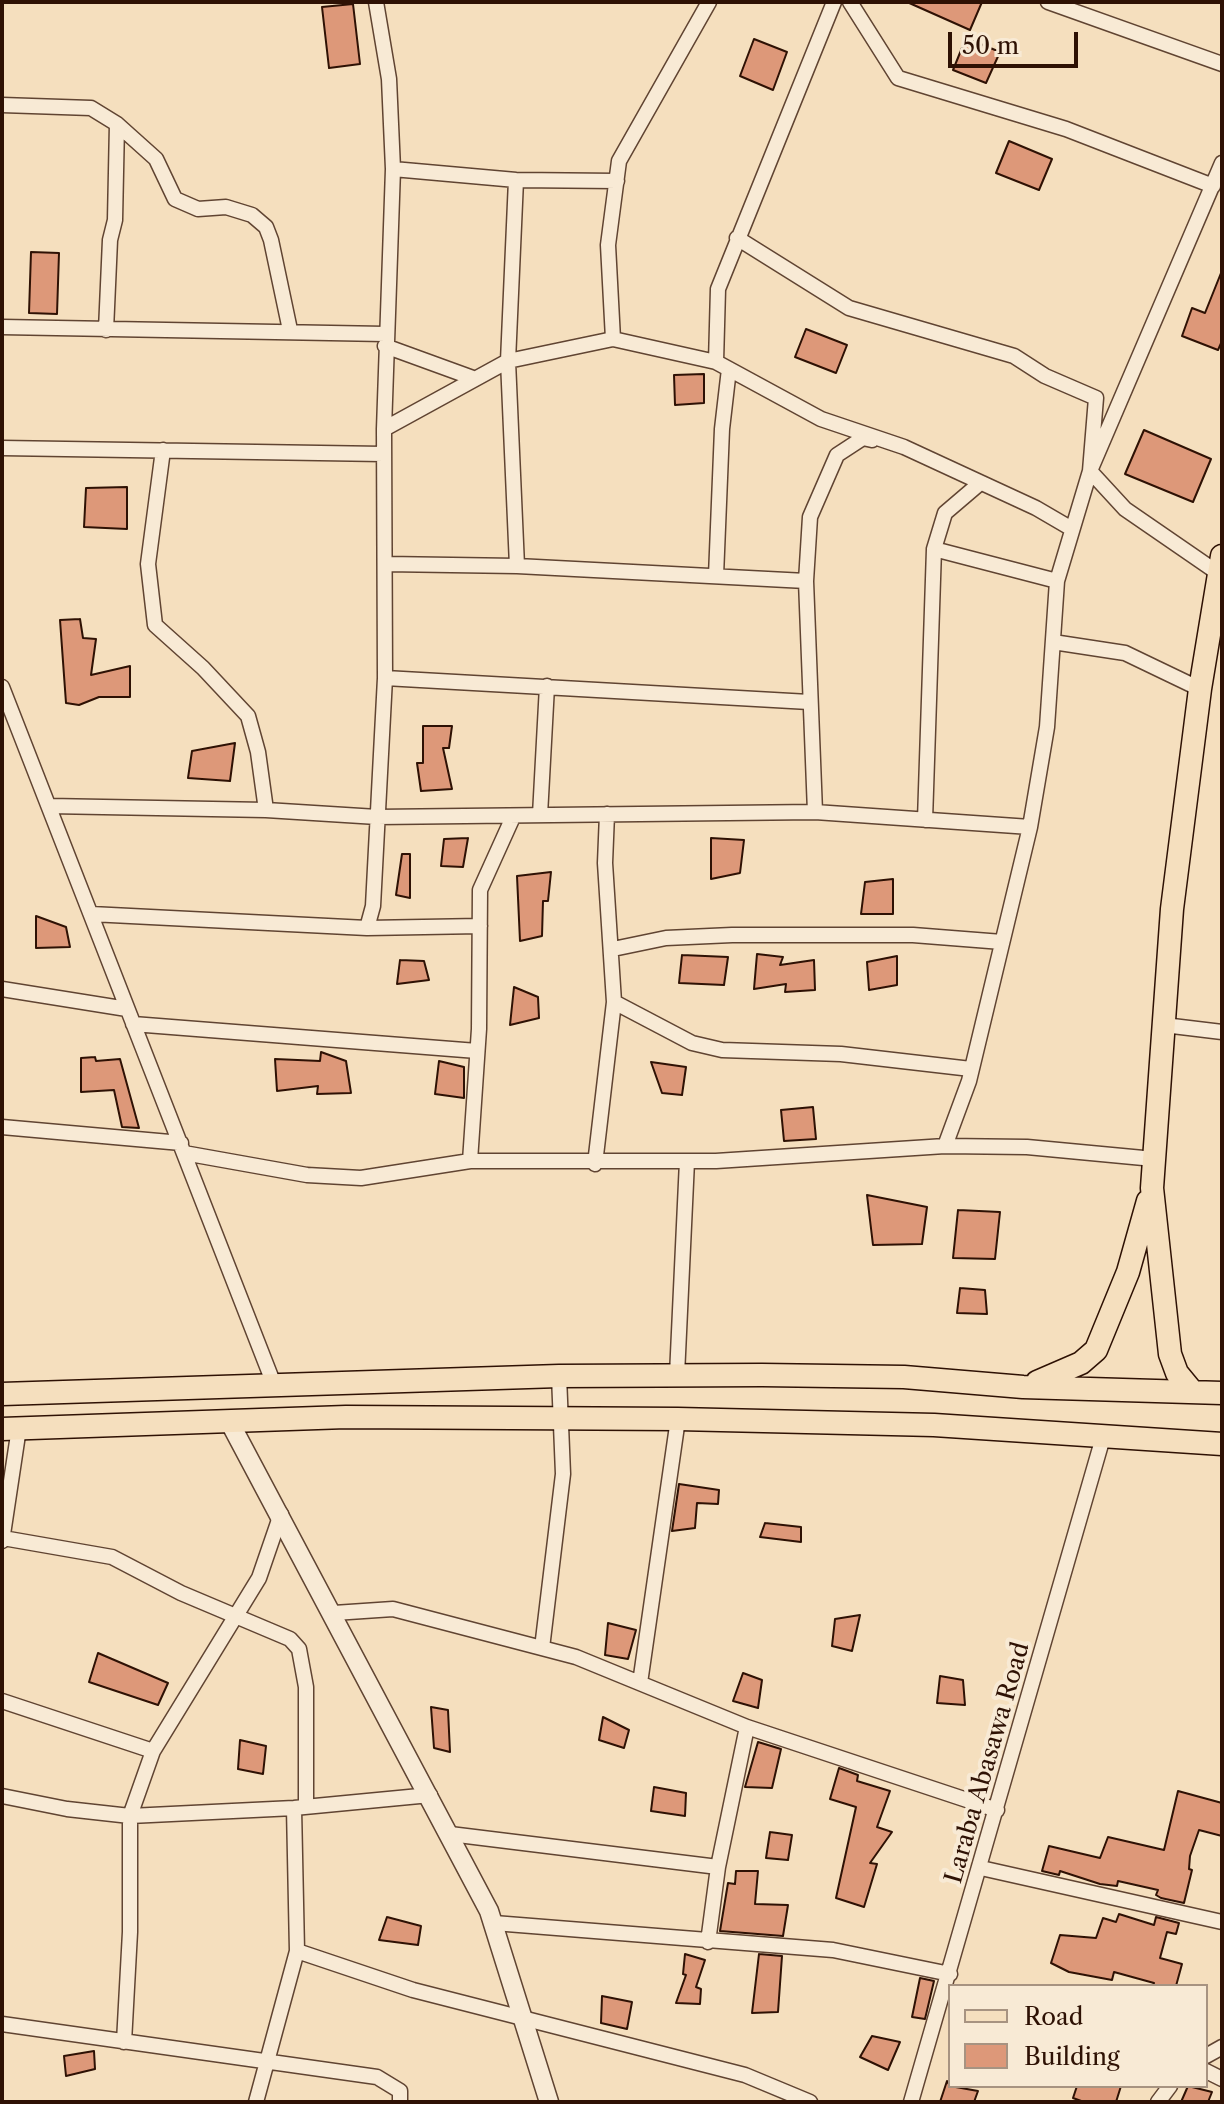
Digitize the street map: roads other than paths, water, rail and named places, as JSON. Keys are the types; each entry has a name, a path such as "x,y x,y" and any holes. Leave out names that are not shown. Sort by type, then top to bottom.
{"main road":[{"path":"1191,1390 1177,1373 1170,1354 1152,1188 1172,909 1200,689 1220,564"},
{"path":"1023,1387 1081,1363 1096,1350 1128,1272 1152,1188"},
{"path":"2,1394 677,1375 904,1377 1023,1387 1222,1393"},
{"path":"10,1429 346,1417 678,1419 934,1425 1222,1444"}],"street":[{"path":"367,928 373,906 385,678 383,454 393,169 389,79 376,2"},
{"path":"613,339 608,245 619,161 709,2"},
{"path":"716,576 722,429 718,289 834,2"},
{"path":"850,2 898,78 1066,129 1213,186"},
{"path":"1057,4 1222,64"},
{"path":"2,105 91,108 117,124 156,159 175,199 198,209 226,207 252,215 266,227 290,330"},
{"path":"106,330 110,240 115,220 117,124"},
{"path":"945,1146 971,1069 1030,827 1047,727 1057,581 1090,471 1222,163"},
{"path":"393,169 516,180 617,181"},
{"path":"516,180 508,361 517,566"},
{"path":"737,238 849,308 1014,356 1045,376 1096,398 1090,471 1125,509 1220,564"},
{"path":"2,327 290,330 385,340 473,378"},
{"path":"384,429 508,361 613,339 722,366 821,419 904,447 1036,508 1072,529"},
{"path":"815,812 806,581 810,517 837,455 863,438 904,447"},
{"path":"2,448 383,454"},
{"path":"163,450 148,564 155,625 203,668 248,716 258,752 266,810"},
{"path":"925,820 934,549 945,513 979,484"},
{"path":"934,549 1057,581"},
{"path":"386,564 517,566 806,581"},
{"path":"1053,642 1125,653 1200,689"},
{"path":"385,678 809,702"},
{"path":"540,815 547,686"},
{"path":"2,687 275,1387"},
{"path":"49,806 266,810 377,817 815,812 1030,827"},
{"path":"595,1164 614,1002 613,949 605,863 607,814"},
{"path":"470,1161 477,1051 480,890 513,817"},
{"path":"91,914 367,928 480,926"},
{"path":"613,949 666,938 732,935 913,935 1002,942"},
{"path":"2,989 127,1009"},
{"path":"614,1002 692,1043 722,1050 841,1054 971,1069"},
{"path":"133,1024 477,1051"},
{"path":"1164,1025 1222,1032"},
{"path":"2,1127 183,1148 307,1175 361,1178 470,1161 595,1164 945,1146 1027,1147 1154,1159"},
{"path":"677,1375 687,1161"},
{"path":"542,1648 563,1474 559,1376"},
{"path":"640,1683 678,1419"},
{"path":"229,1421 334,1613 494,1923 549,2102"},
{"path":"10,1429 2,1540 112,1557 290,1639 299,1649 306,1687 297,1951 256,2102"},
{"name":"Laraba Abasawa Road","path":"911,2102 1104,1434"},
{"path":"124,2042 130,1932 130,1816 153,1751 259,1578 281,1514"},
{"path":"334,1613 393,1609 542,1648 640,1683 747,1727 997,1810"},
{"path":"2,1701 153,1751"},
{"path":"708,1942 718,1867 747,1727"},
{"path":"2,1796 67,1809 130,1816 300,1807 430,1795"},
{"path":"450,1834 718,1867"},
{"path":"981,1868 1222,1922"},
{"path":"494,1923 833,1950 950,1974"},
{"path":"297,1951 413,1990 745,2075 810,2102"},
{"path":"2,2024 377,2077 400,2091 400,2102"}]}
